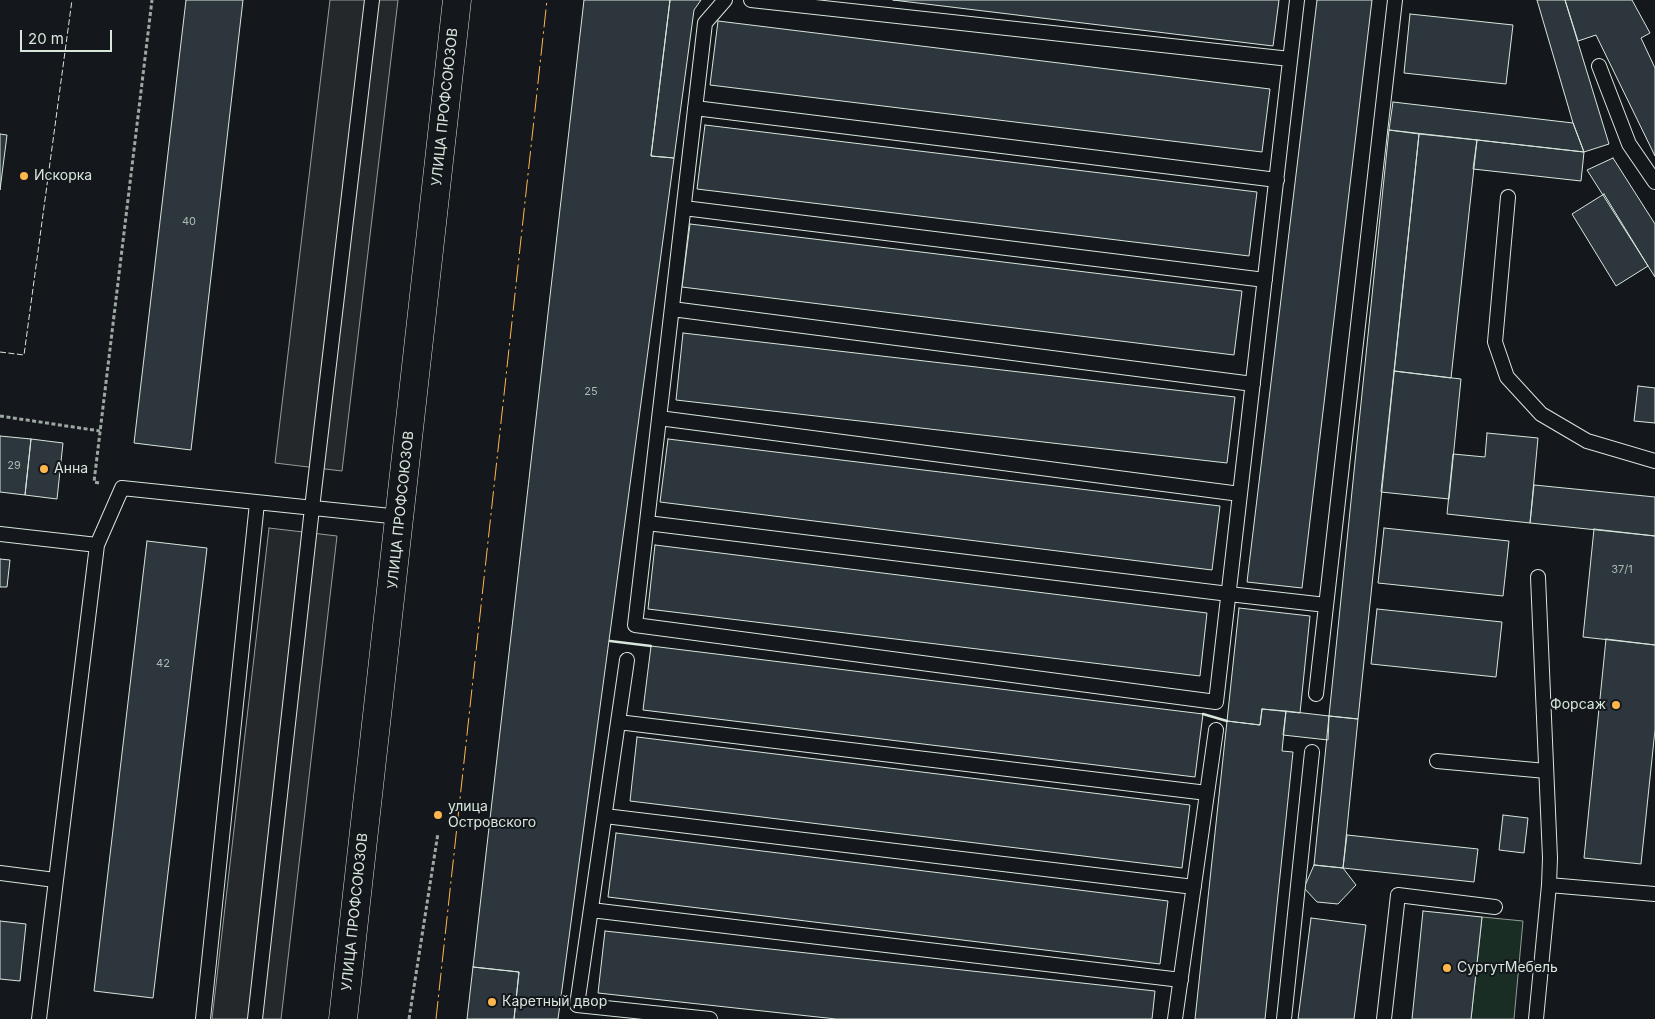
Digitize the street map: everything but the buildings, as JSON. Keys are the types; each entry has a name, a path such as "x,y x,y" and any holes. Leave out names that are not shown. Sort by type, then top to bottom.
{"main road":[{"name":"УЛИЦА ПРОФСОЮЗОВ","path":"343,1019 457,0"}],"lane":[{"path":"255,1019 312,508 372,0"},
{"path":"725,0 705,23 635,625 1216,702 1297,0"},
{"path":"751,0 1290,59"},
{"path":"1316,694 1395,0"},
{"path":"1599,66 1629,144 1655,182"},
{"path":"695,108 1276,180"},
{"path":"1508,197 1494,342 1507,377 1541,414 1587,441 1655,461"},
{"path":"684,208 1265,280"},
{"path":"672,309 1253,384"},
{"path":"659,418 1240,494"},
{"path":"38,1019 97,545 122,488 400,516"},
{"path":"203,1019 257,503"},
{"path":"646,523 1326,605"},
{"path":"0,534 97,545"},
{"path":"1536,1019 1549,885 1538,577"},
{"path":"627,660 577,1005 710,1019"},
{"path":"618,722 1207,794"},
{"path":"1176,1019 1216,730"},
{"path":"1284,1019 1312,752"},
{"path":"1437,761 1546,771"},
{"path":"604,816 1194,887"},
{"path":"0,873 55,880"},
{"path":"1549,885 1655,894"},
{"path":"1384,1019 1398,894 1496,906"},
{"path":"590,910 1181,980"}],"path":[{"path":"122,488 94,482 152,0"},
{"path":"0,416 100,431"},
{"path":"409,1019 438,832"}],"green space":[{"path":"1482,917 1523,921 1514,1019 1471,1019"}],"shaded area":[{"path":"330,0 398,0 342,471 275,463"},
{"path":"269,528 337,536 281,1019 212,1019"}],"fence":[{"path":"0,352 24,355 72,0"}],"wall":[{"path":"610,641 651,646"},
{"path":"1203,714 1227,721"}],"power":[{"path":"436,1019 547,0"}],"place":[{"name":"Искорка","path":"24,176"},
{"name":"Анна","path":"44,469"},
{"name":"Форсаж","path":"1616,705"},
{"name":"улица Островского","path":"438,815"},
{"name":"СургутМебель","path":"1447,968"},
{"name":"Каретный двор","path":"492,1002"}]}
